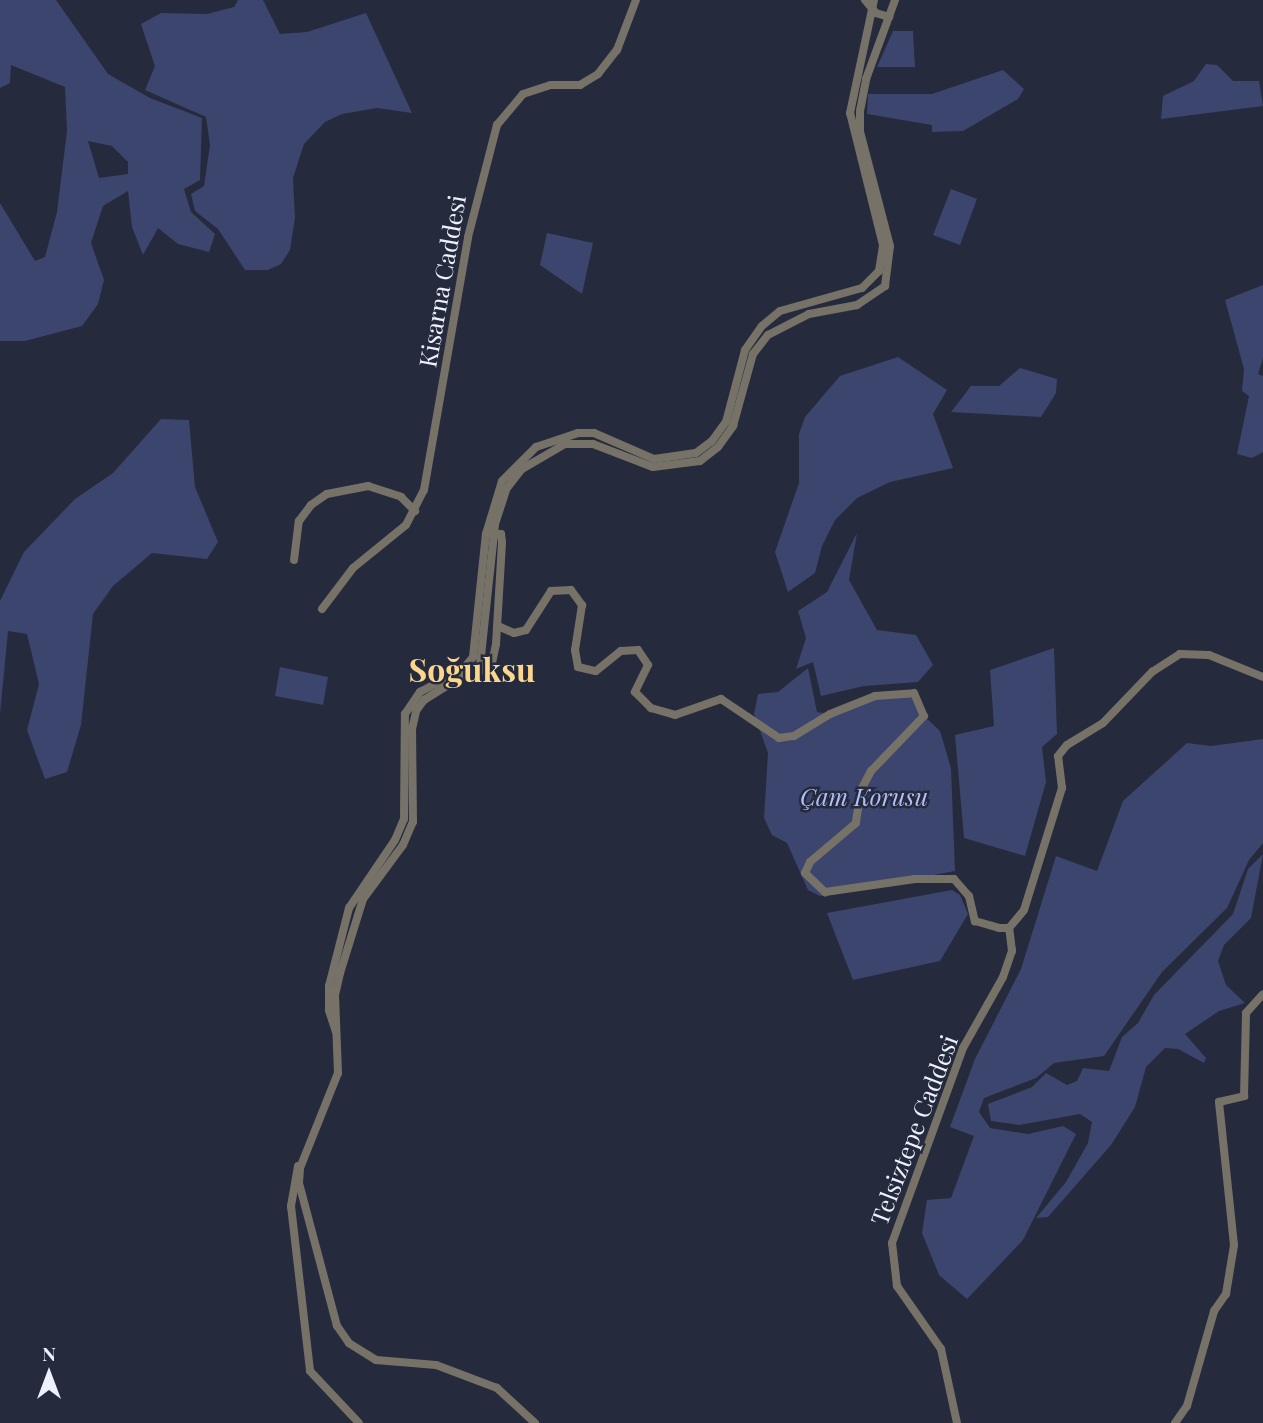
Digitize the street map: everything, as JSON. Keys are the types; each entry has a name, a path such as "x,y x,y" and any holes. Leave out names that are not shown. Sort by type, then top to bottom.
{"street":[{"name":"Kisarna Caddesi","path":"322,610 347,574 388,542 415,511 429,471 468,237 498,124 523,94 551,85 580,85 598,74 617,50 636,0"},
{"path":"865,0 889,17"},
{"path":"462,681 480,665 484,650 490,534 507,488 522,469 565,444 593,444 653,467 700,461 718,447 733,426 753,354 768,335 788,321 857,305 885,286 890,246 859,121 862,93 895,0"},
{"path":"336,1032 329,1010 329,986 349,908 400,830 407,802 405,714 415,697 432,683 463,669 473,657 490,534 502,481 517,462 559,438 594,433 654,458 696,453 712,441 726,422 745,350 762,326 780,311 847,295 873,280 883,258 883,245 850,113 873,5"},
{"path":"294,560 299,521 311,505 327,494 368,486 401,497 415,511"},
{"path":"421,704 462,681 477,676 492,663 498,626 502,542 501,534 490,534"},
{"path":"498,626 514,633 526,630 551,591 571,590 582,605 575,650 578,667 596,671 621,651 638,650 648,665 635,692 651,708 675,715 721,699 779,737 794,736 830,714 875,696 914,693 924,716 871,771 860,790 856,823 810,862 805,873 825,892 915,879 954,879 969,896 975,921 1009,928 1024,910 1048,838 1062,788 1058,756 1067,745 1103,723 1152,672 1180,654 1209,655 1263,677"},
{"path":"359,1423 310,1371 291,1206 295,1172 304,1158 335,1086 335,995 358,909 403,845 413,822 412,729 432,683"},
{"name":"Telsiztepe Caddesi","path":"957,1423 941,1349 897,1286 892,1243 962,1048 1003,977 1012,951 1009,928"},
{"path":"1175,1423 1187,1406 1214,1311 1226,1294 1234,1245 1219,1101 1244,1096 1245,1013 1263,994"},
{"path":"304,1158 299,1196 342,1336 376,1360 436,1365 498,1388 535,1423"}],"green space":[{"path":"0,0 56,0 108,74 150,98 202,118 200,180 184,189 191,212 215,234 209,252 178,244 158,228 143,255 132,227 128,191 103,206 91,243 104,280 98,304 82,326 25,341 0,341 0,203 35,261 45,257 57,212 67,131 65,87 11,65 10,83 0,88","holes":["88,141 112,146 128,162 128,174 99,178"]},
{"path":"238,0 263,0 280,34 307,32 366,13 412,113 377,108 342,114 325,122 304,144 293,178 295,218 290,250 281,264 268,270 245,270 218,229 195,211 191,194 204,186 210,145 206,117 145,90 155,66 141,24 161,13 207,14 234,7"},
{"path":"893,31 913,31 915,67 877,67"},
{"path":"1206,64 1217,65 1233,81 1259,81 1263,106 1161,119 1163,96 1194,81"},
{"path":"1003,70 1024,89 1018,99 963,131 932,132 932,125 867,114 868,94 932,94"},
{"path":"951,189 977,199 960,245 933,235"},
{"path":"547,233 593,243 582,294 540,265"},
{"path":"1263,285 1263,358 1258,374 1263,376 1263,452 1252,458 1237,454 1249,396 1242,391 1244,369 1225,300"},
{"path":"898,357 947,390 933,414 953,468 890,482 857,498 835,520 822,546 815,573 788,592 775,552 799,483 799,434 805,417 840,376"},
{"path":"1020,368 1057,379 1056,393 1041,417 951,412 971,386 999,386"},
{"path":"161,419 189,420 195,487 218,542 207,559 152,553 113,586 93,614 81,725 67,772 45,779 27,730 39,684 27,634 8,631 0,714 0,601 24,552 75,499 113,473"},
{"path":"857,533 849,580 877,630 916,635 933,665 918,682 864,686 821,696 813,662 796,669 806,638 798,611 827,592"},
{"path":"1054,648 1057,734 1042,747 1046,782 1025,856 964,838 955,735 994,726 990,670"},
{"path":"280,667 328,677 323,705 275,696"},
{"name":"Çam Korusu","path":"808,668 817,712 830,714 875,696 914,693 924,716 940,731 951,768 955,871 820,896 808,890 787,843 772,835 764,818 768,753 754,714 758,694 778,692"},
{"path":"1263,739 1263,843 1249,860 1227,908 1162,972 1104,1056 1054,1063 1036,1078 984,1098 979,1112 990,1128 1028,1134 1063,1126 1076,1134 1023,1240 967,1299 939,1275 922,1233 927,1200 951,1198 974,1136 950,1127 975,1059 1021,969 1056,856 1097,871 1123,801 1187,743 1211,746"},
{"path":"1263,854 1251,918 1224,945 1218,961 1226,985 1245,1003 1219,1011 1185,1034 1206,1058 1204,1063 1178,1049 1165,1048 1146,1067 1135,1107 1111,1145 1048,1217 1036,1218 1066,1182 1088,1143 1092,1122 1080,1114 1019,1125 991,1121 988,1104 1032,1087 1046,1073 1067,1085 1077,1081 1083,1068 1109,1071 1122,1037 1138,1023 1154,995 1233,914 1248,869"},
{"path":"952,890 960,895 968,914 940,961 853,980 827,913"}],"district":[{"name":"Soğuksu","path":"472,669"}]}
